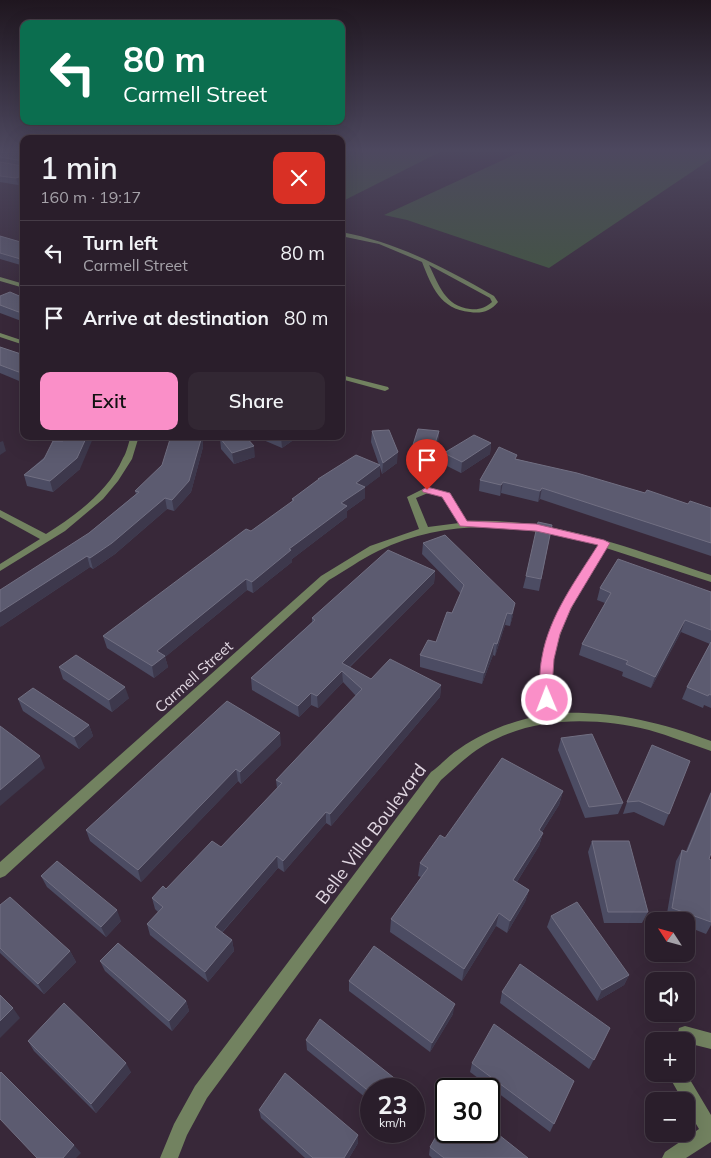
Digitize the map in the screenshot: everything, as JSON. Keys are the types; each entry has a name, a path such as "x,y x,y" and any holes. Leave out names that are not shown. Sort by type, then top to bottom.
{"street":[{"path":"345,235 390,246 425,262 492,297 495,302 490,308 480,311 453,308 444,302 425,262"},
{"path":"0,279 20,285"},
{"path":"0,335 20,342"},
{"path":"345,378 385,388"},
{"path":"0,568 70,521 103,494 124,466 133,440"},
{"path":"424,530 411,497 427,490 446,495 464,524"},
{"path":"0,513 46,538"},
{"name":"Carmell Street","path":"0,871 325,578 367,552 424,530 464,524 536,527 604,543 711,579"},
{"path":"550,718 546,678 554,634 565,608 604,543"},
{"name":"Belle Villa Boulevard","path":"169,1158 180,1130 201,1092 436,776 461,754 483,739 514,726 550,718 586,715 655,725 711,746"},
{"path":"695,1037 711,1041"},
{"path":"671,1158 711,1132 680,1082"}],"green space":[{"path":"403,206 641,206 549,268 407,220 384,215"}],"building":[{"path":"0,236 20,242 20,259 0,253"},
{"path":"10,292 20,296 20,312 0,305 0,296"},
{"path":"0,347 20,354 20,372 0,365"},
{"path":"418,429 439,431 433,450 412,448"},
{"path":"389,430 398,452 383,463 372,431"},
{"path":"474,435 491,443 462,462 444,453"},
{"path":"85,440 77,458 50,481 24,475 44,459 53,441"},
{"path":"170,440 201,440 189,481 172,500 165,498 112,543 90,558 87,556 0,612 0,590 89,533 139,492 135,491 162,465"},
{"path":"222,440 249,440 254,446 232,453"},
{"path":"499,447 517,455 515,459 577,473 645,493 647,490 688,504 690,501 711,508 711,543 542,488 540,491 503,482 501,485 480,480"},
{"path":"356,455 380,465 356,483 365,487 341,503 347,506 289,549 291,550 252,582 246,579 157,651 165,656 152,666 103,636 246,529 251,531 294,500 292,499 318,479"},
{"path":"538,522 552,525 541,579 526,576"},
{"path":"445,535 515,603 512,614 507,613 497,644 494,643 484,673 420,655 428,640 436,642 447,612 452,613 464,585 423,543"},
{"path":"388,550 435,571 342,663 371,679 390,659 441,685 330,814 326,812 283,861 277,856 215,927 232,940 205,972 147,924 163,907 152,898 163,886 166,889 212,841 221,847 282,783 276,780 362,689 342,671 317,696 311,693 298,706 251,678 315,620 312,618"},
{"path":"618,559 711,592 711,630 685,620 655,677 626,664 628,661 582,644 611,593 600,588"},
{"path":"711,642 711,695 709,694 708,696 687,687"},
{"path":"76,655 125,687 109,700 59,667"},
{"path":"33,688 89,725 74,737 18,699"},
{"path":"227,701 280,733 240,772 236,769 138,870 86,830"},
{"path":"0,726 40,756 0,790"},
{"path":"592,734 623,803 589,807 561,738"},
{"path":"652,745 690,761 669,814 639,801 627,802"},
{"path":"502,758 563,791 539,830 543,833 513,880 529,890 510,921 499,913 464,969 391,919 428,868 420,863 440,835 445,838"},
{"path":"711,793 711,853 709,859 711,860 711,922 695,916 695,912 683,912 672,908 682,850 687,852"},
{"path":"592,841 629,841 648,912 608,912"},
{"path":"57,861 117,910 101,927 41,876"},
{"path":"10,897 70,951 38,984 0,948 0,905"},
{"path":"577,902 629,975 602,990 551,916"},
{"path":"118,943 186,1001 169,1021 100,961"},
{"path":"374,946 455,1004 432,1043 349,981"},
{"path":"520,964 610,1028 594,1060 502,992"},
{"path":"0,995 13,1008 0,1021"},
{"path":"64,1003 126,1063 91,1104 28,1041"},
{"path":"320,1019 394,1078 360,1078 360,1084 306,1040"},
{"path":"494,1024 574,1081 554,1124 500,1084 500,1078 492,1078 472,1063"},
{"path":"1,1072 74,1145 63,1158 37,1158 0,1119"},
{"path":"285,1073 358,1135 344,1158 313,1158 259,1110"},
{"path":"500,1136 528,1158 444,1158 430,1147 435,1138 435,1143 500,1143"}],"route":[{"path":"427,490 446,495 464,524 536,527 604,543 565,608 554,634 548,659 546,678 547,700"}]}
